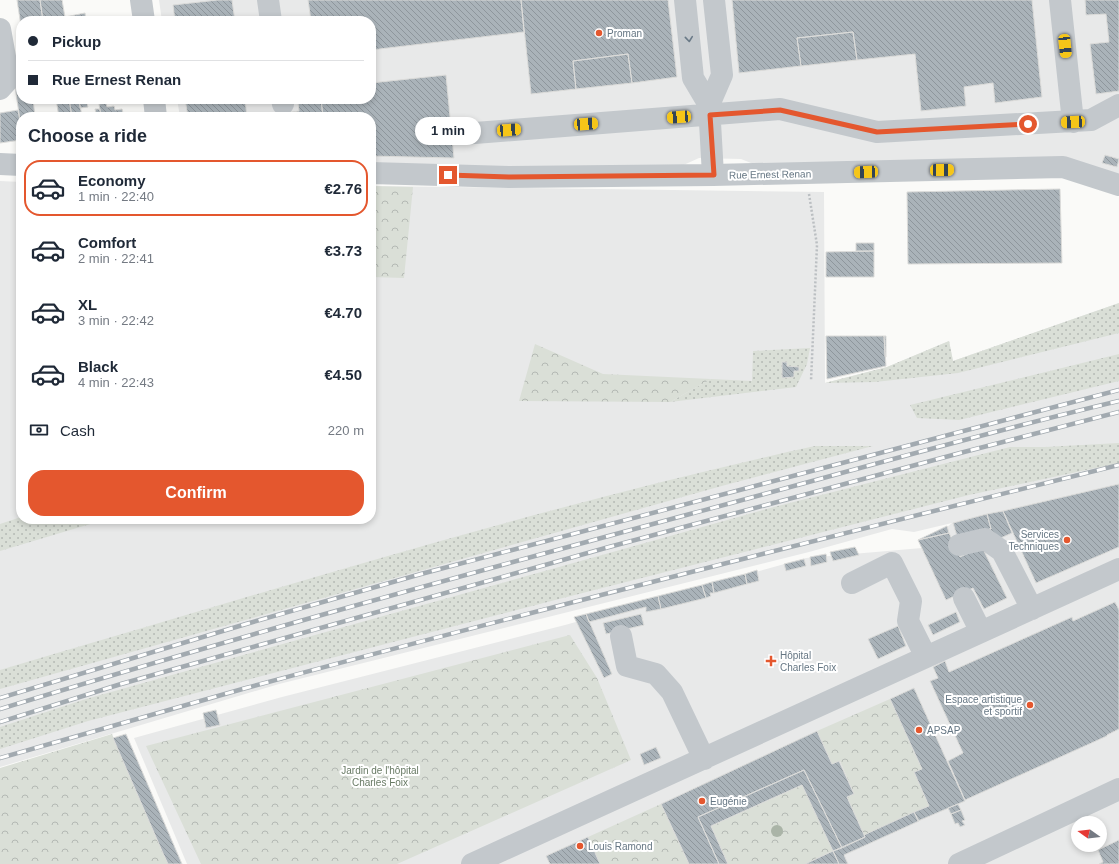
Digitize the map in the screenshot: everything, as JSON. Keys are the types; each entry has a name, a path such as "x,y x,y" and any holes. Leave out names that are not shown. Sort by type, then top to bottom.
{"street":[{"path":"141,0 143,16"},
{"path":"268,0 270,16"},
{"path":"684,0 693,78 710,110"},
{"path":"714,0 722,75 710,110 714,175"},
{"path":"1060,0 1073,122"},
{"path":"0,29 9,79 0,89"},
{"path":"462,134 710,110 780,110 877,132 1073,122 1091,120 1119,106"},
{"path":"0,164 16,165"},
{"name":"Rue Ernest Renan","path":"376,173 509,177 714,175 1063,167 1119,185"},
{"path":"959,545 985,539 1002,551 1032,609"},
{"path":"852,583 892,562 911,602 908,621 926,657"},
{"path":"472,864 1119,569"},
{"path":"964,598 981,632"},
{"path":"621,636 627,666 656,674 672,692 704,759"},
{"path":"959,864 1119,789"}],"path":[{"path":"806,173 818,245 811,381"}],"shaded area":[{"path":"159,0 1119,0 1119,174 756,165 741,159 699,158 677,168 376,165 376,112 179,112 178,104 376,104 376,16 161,16"},
{"path":"0,181 16,182 16,524 376,524 376,186 824,192 825,383 887,367 949,341 953,361 1119,303 1119,864 187,864 134,738 282,697 565,625 806,558 922,548 952,523 914,532 892,529 809,552 279,684 0,767"}],"green space":[{"path":"376,186 413,187 404,278 376,277"},
{"path":"1119,303 1119,333 958,373 875,382 825,383 887,367 949,341 953,361"},
{"path":"535,344 603,374 711,379 670,402 519,401"},
{"path":"810,348 807,364 796,387 670,402 711,379 752,381 753,351"},
{"path":"1119,354 1119,381 959,420 917,418 910,405"},
{"path":"1119,443 1119,463 969,495 559,599 88,721 0,749 0,727 86,699 774,507 1010,447 1045,447"},
{"path":"815,446 873,446 718,487 0,689 0,670 304,580 507,522 610,495"},
{"path":"16,519 16,524 90,524 0,551 0,524"},
{"name":"Jardin de l'hôpital Charles Foix","path":"570,635 597,678 631,760 397,864 201,864 146,746"},
{"path":"890,699 922,769 929,806 864,835 847,797 854,794 840,761 832,764 817,731"},
{"path":"112,734 168,864 0,864 0,768"},
{"path":"802,785 833,851 805,864 728,864 711,826"},
{"path":"661,804 689,864 600,864 588,837"}],"building":[{"path":"17,0 40,0 42,16 19,16"},
{"path":"40,0 62,0 65,16 42,16"},
{"path":"232,0 234,16 174,16 173,5"},
{"path":"308,0 521,0 524,32 376,49 376,16 310,16"},
{"path":"521,0 668,0 677,77 632,83 628,54 573,61 576,89 531,94"},
{"path":"732,0 1032,0 1042,97 995,103 993,83 964,87 966,106 921,111 915,54 857,60 853,32 797,38 801,66 739,73"},
{"path":"1085,0 1119,0 1119,91 1096,94 1090,44 1109,42 1106,14 1086,15"},
{"path":"85,13 85,16 70,16"},
{"path":"853,32 857,60 801,66 797,38"},
{"path":"628,54 632,83 576,89 573,61"},
{"path":"446,75 454,158 376,156 376,112 322,112 322,104 376,104 376,82"},
{"path":"18,104 34,104 34,112 19,112"},
{"path":"57,104 70,104 71,112 58,112"},
{"path":"70,104 80,104 81,112 71,112"},
{"path":"80,104 87,104 88,107 80,108"},
{"path":"99,104 106,104 107,107 114,106 115,110 122,109 123,112 100,112"},
{"path":"186,104 246,104 246,112 187,112"},
{"path":"298,104 322,104 322,112 292,112 299,111"},
{"path":"95,109 100,109 100,112 96,112"},
{"path":"18,110 18,112 16,112 16,141 0,143 0,113"},
{"path":"1105,155 1119,159 1117,167 1102,163"},
{"path":"1060,189 1062,263 908,264 907,192"},
{"path":"856,243 874,243 874,251 856,251"},
{"path":"874,251 874,277 826,277 826,252"},
{"path":"826,336 884,336 886,366 827,379"},
{"path":"884,336 886,336 886,357 885,357"},
{"path":"782,362 787,362 787,366 799,367 799,371 794,371 794,377 782,378"},
{"name":"Services Techniques","path":"1119,484 1119,547 1036,583 1003,511"},
{"path":"1003,511 1012,533 994,541 989,529 991,529 987,514"},
{"path":"987,514 991,529 957,536 953,523"},
{"path":"947,526 949,533 918,540"},
{"name":"Services Techniques","path":"949,533 960,557 982,547 1007,598 984,609 973,588 946,600 918,540"},
{"path":"855,547 859,555 833,561 830,552"},
{"path":"826,554 827,562 811,566 810,557"},
{"path":"804,559 806,566 786,571 784,564"},
{"path":"757,570 759,581 747,584 745,574"},
{"path":"745,574 747,584 714,593 712,582"},
{"path":"712,582 714,593 710,593 711,596 706,598 702,585"},
{"path":"702,585 706,598 661,609 658,596"},
{"path":"658,596 661,609 646,612 646,607 589,622 586,614"},
{"name":"Espace artistique et sportif","path":"1115,602 1119,610 1119,729 1107,736 965,800 948,761 963,753 930,681 938,678 933,667 945,661 949,672 1072,617 1073,621"},
{"path":"956,612 960,622 933,635 928,625"},
{"path":"586,614 612,674 604,678 574,617"},
{"path":"641,614 644,625 606,634 603,623"},
{"path":"898,626 906,646 878,659 868,639"},
{"name":"APSAP","path":"914,688 965,801 918,821 914,812 929,806 914,772 922,769 890,699"},
{"path":"216,710 220,725 206,728 203,713"},
{"name":"Eugénie","path":"817,731 832,764 839,761 854,794 847,797 865,837 842,848 804,770 698,817 719,864 689,864 661,804"},
{"path":"126,734 182,864 168,864 113,738"},
{"path":"656,747 661,758 644,765 640,754"},
{"path":"804,770 842,848 833,851 802,785 711,826 728,864 719,864 698,817"},
{"path":"958,804 961,810 951,814 948,808"},
{"path":"961,810 965,820 962,821 965,825 960,827 958,823 955,824 951,814"},
{"path":"914,812 919,821 844,855 848,864 839,864 833,851 865,837 864,835"},
{"name":"Louis Ramond","path":"588,837 600,864 550,864 546,856"},
{"path":"1119,840 1119,864 1099,864 1103,862 1099,852 1107,852 1107,846"},
{"path":"833,851 839,864 805,864"}],"railway":[{"path":"0,698 246,624 421,574 1119,390"},
{"path":"0,709 431,584 958,442 1119,401"},
{"path":"0,722 121,684 609,547 1119,412"},
{"path":"0,758 246,688 464,630 1119,465"}],"place":[{"name":"Proman","path":"599,33"},
{"name":"Services Techniques","path":"1067,540"},
{"name":"Hôpital Charles Foix","path":"771,661"},
{"name":"Espace artistique et sportif","path":"1030,705"},
{"name":"APSAP","path":"919,730"},
{"name":"Eugénie","path":"702,801"},
{"name":"Louis Ramond","path":"580,846"}],"route":[{"path":"448,175 509,177 714,175 710,115 780,110 877,132 1028,124"}]}
